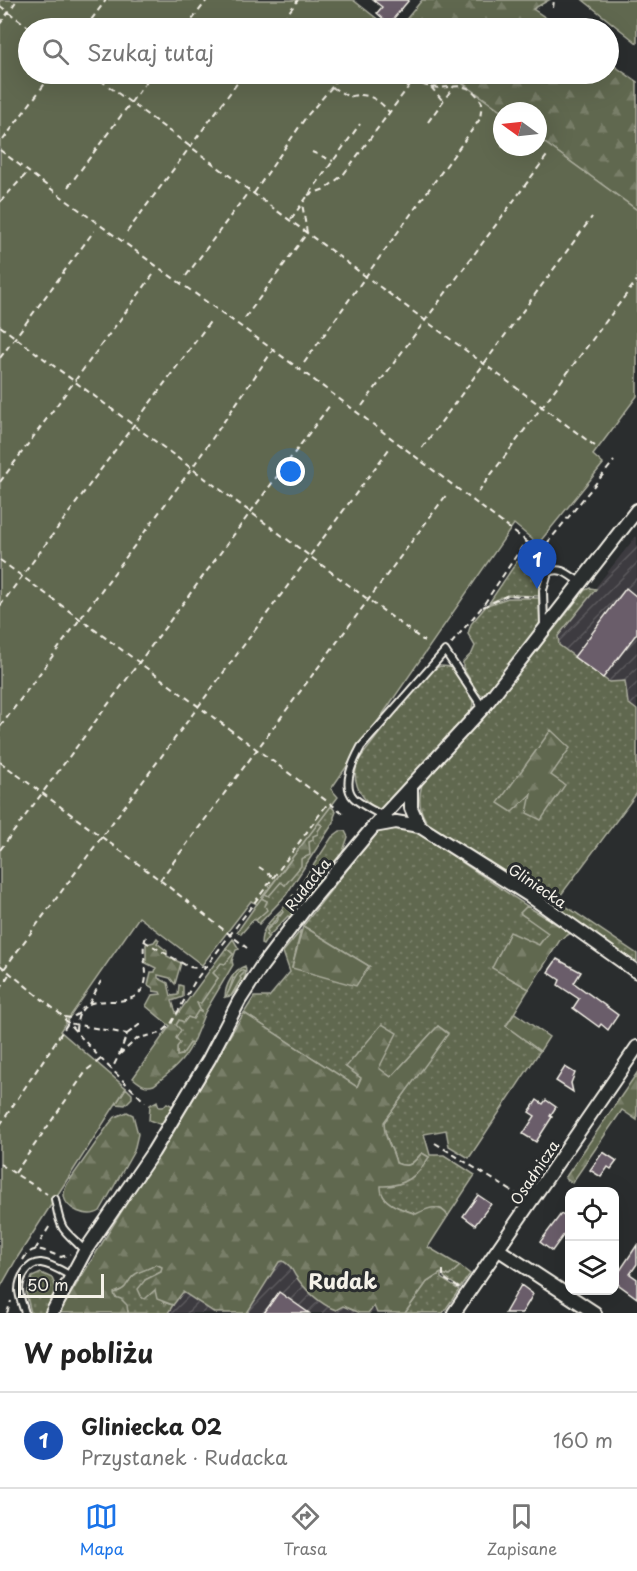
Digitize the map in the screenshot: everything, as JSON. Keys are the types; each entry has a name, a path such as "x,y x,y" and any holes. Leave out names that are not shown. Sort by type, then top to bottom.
{"street":[{"name":"Rudacka","path":"52,1313 84,1251 153,1152 213,1052 255,975 308,905 374,826 483,708 637,510"},
{"path":"411,786 411,808 419,826"},
{"name":"Gliniecka","path":"374,826 396,822 419,826 530,896 637,972"},
{"name":"Osadnicza","path":"454,1313 637,1047"},
{"path":"499,1250 595,1313"}],"lane":[{"path":"542,634 546,576 553,570 561,569 581,583"},
{"path":"383,816 353,798 349,787 352,766 361,747 445,651 483,708"},
{"path":"55,1198 63,1228 78,1241 84,1251"},
{"path":"25,1313 19,1292 23,1275 30,1267 36,1263 42,1263 71,1276"}],"path":[{"path":"0,24 17,0"},
{"path":"92,18 106,0"},
{"path":"194,18 207,0"},
{"path":"284,18 298,0"},
{"path":"553,8 554,0"},
{"path":"0,6 18,20"},
{"path":"3,140 45,84"},
{"path":"105,84 595,446"},
{"path":"68,187 145,84"},
{"path":"126,232 236,84"},
{"path":"254,193 306,117 334,84"},
{"path":"308,195 325,189 344,175 410,84"},
{"path":"425,84 431,87 442,101"},
{"path":"428,122 454,86"},
{"path":"332,87 349,97 355,95 372,97 389,113"},
{"path":"304,363 480,119 483,108 479,98 464,87 431,87"},
{"path":"291,219 360,124"},
{"path":"0,150 159,270 191,290 273,350 561,569"},
{"path":"312,152 333,161"},
{"path":"362,406 549,153"},
{"path":"0,202 28,172"},
{"path":"186,276 249,191"},
{"path":"245,318 307,233 302,203"},
{"path":"422,448 592,217"},
{"path":"0,358 94,231"},
{"path":"0,482 153,275"},
{"path":"478,492 637,280"},
{"path":"0,606 212,319"},
{"path":"0,326 310,554 424,641"},
{"path":"0,727 192,468 273,350"},
{"path":"0,850 330,405"},
{"path":"4,969 389,449"},
{"path":"540,552 614,461"},
{"path":"160,880 447,494"},
{"path":"445,651 482,607 526,541"},
{"path":"0,560 343,813"},
{"path":"482,607 508,596 543,597"},
{"path":"0,762 160,880 247,948"},
{"path":"119,1055 138,1038 159,1034 171,1024 205,966 328,803"},
{"path":"259,867 271,875 271,880"},
{"path":"89,1004 127,999 142,990 146,980 142,951 146,937"},
{"path":"144,941 189,967 197,969 205,966"},
{"path":"0,965 62,1016 145,1102"},
{"path":"0,988 10,973"},
{"path":"62,1016 69,1018 81,1012 89,1004 100,981"},
{"path":"77,1034 81,1012"},
{"path":"112,1069 127,1034 143,1022"},
{"path":"68,1023 127,1034"},
{"path":"0,1125 68,1023"},
{"path":"15,1173 87,1070 101,1059"},
{"path":"435,1143 531,1203"},
{"path":"0,1164 55,1198"},
{"path":"35,1250 58,1214"},
{"path":"443,1270 443,1278 461,1290"},
{"path":"7,1313 11,1300"}],"shaded area":[{"path":"637,535 637,710 628,703 625,681 609,682 559,645 557,636"},
{"path":"287,1249 378,1313 247,1313"},
{"path":"142,1264 215,1313 117,1313"}],"green space":[{"path":"0,0 353,0 376,18 18,18 18,84 463,84 493,106 493,156 547,156 547,145 637,210 637,396 593,455 603,464 538,544 514,524 331,789 338,797 257,904 251,901 202,965 139,917 60,1031 126,1088 0,1288"},
{"path":"422,0 549,0 533,9 546,18 407,18"},
{"path":"583,0 637,0 637,43 619,29 619,18 606,18"},
{"path":"619,69 637,82 637,210 547,145 547,102 493,102 493,105 464,84 619,84"},
{"path":"523,555 533,555 538,560 539,596 508,595 489,603 518,560"},
{"path":"596,589 558,636 559,645 609,682 625,681 628,703 637,710 637,793 557,900 637,954 637,968 434,831 423,815 420,803 422,784 486,715 585,590"},
{"path":"508,598 539,598 540,621 536,635 486,697 478,693 463,668 463,662 475,646 468,634 471,624 487,605"},
{"path":"440,666 452,669 471,695 473,704 468,718 381,810 377,809 365,799 357,786 355,774 358,761 425,674"},
{"path":"551,730 570,748 551,775 565,785 541,820 527,813 531,794 512,812 498,803"},
{"path":"331,806 336,812 334,822 286,895 259,924 256,920 266,910 267,901 261,898 265,894 269,895 281,882 285,885 301,859 308,842 322,825 318,823"},
{"path":"318,823 322,825 318,834 313,836 313,840 309,842 310,855 301,859 301,866 285,885 281,882 269,896 265,894"},
{"path":"383,829 414,830 527,906 521,914 549,932 539,945 492,967 529,989 506,1026 540,1051 469,1158 449,1146 446,1130 424,1134 430,1155 444,1155 475,1175 448,1216 437,1208 417,1214 399,1208 384,1197 380,1186 429,1157 422,1153 408,1165 396,1163 385,1134 384,1122 448,1033 438,1026 391,1077 378,1069 346,1067 361,1078 357,1087 244,1013 254,997 269,997 290,972 283,952 301,930 292,968 369,966 303,926 374,835"},
{"path":"340,831 345,831 348,837 342,854 298,909 289,900 293,895 298,898 301,893 297,890 332,837"},
{"path":"261,898 267,901 265,906 267,910 253,920 241,934 237,932"},
{"path":"289,900 297,903 295,907 298,909 292,918 288,916 268,937 267,930 278,920 278,915 280,916 283,912 282,909"},
{"path":"527,906 571,933 560,940 529,989 492,968 510,932 539,945 548,933 520,913"},
{"path":"282,909 283,912 267,929 268,937 263,945 261,944 265,929"},
{"path":"303,926 369,966 356,986 292,968"},
{"path":"157,938 159,940 157,943 167,951 167,956 181,963 175,984 170,978 158,975 158,978 168,983 171,996 178,995 179,985 183,986 183,997 172,1001 177,1015 226,948 233,954 213,973 218,978 201,1003 197,1003 201,1012 198,1011 193,1019 188,1017 184,1022 179,1020 176,1025 181,1030 176,1038 180,1043 177,1047 177,1056 182,1055 190,1043 192,1044 189,1050 171,1072 154,1085 145,1086 133,1078 170,1026 146,1006 152,995 161,994 153,991 153,988 148,985 151,972 155,972 156,968 146,963 146,944 154,942"},
{"path":"233,939 239,949 236,950 233,965 205,1012 192,1044 182,1055 177,1056 176,1025 179,1020 198,1010 201,1012 197,1003 218,978 213,973 233,954 226,948"},
{"path":"245,966 246,974 243,982 231,996 241,979 233,978 228,995 225,997 231,978"},
{"path":"241,970 245,972 231,996 225,997 229,992"},
{"path":"244,1013 357,1087 361,1078 346,1067 382,1024 397,1033 379,1068 391,1077 438,1026 448,1034 384,1122 385,1134 396,1163 408,1165 422,1153 429,1157 410,1179 397,1185 381,1186 384,1197 399,1208 416,1214 433,1208 445,1212 448,1216 428,1247 460,1266 449,1276 441,1273 427,1282 405,1313 377,1313 374,1306 369,1313 359,1313 343,1306 336,1310 330,1308 308,1291 288,1264 283,1261 279,1262 247,1313 215,1313 183,1292 173,1305 157,1299 155,1290 145,1299 142,1298 138,1289 145,1280 161,1272 162,1267 156,1264 135,1274 125,1287 114,1293 115,1297 127,1305 128,1313 59,1313"},
{"path":"515,1013 549,1037 540,1051 506,1026"},
{"path":"637,1073 637,1120 622,1110 572,1183 565,1178"},
{"path":"126,1088 132,1094 132,1098 125,1105 116,1104"},
{"path":"157,1101 159,1107 167,1103 173,1106 164,1123 159,1124 149,1120 150,1105"},
{"path":"127,1112 133,1115 138,1134 134,1151 100,1211 90,1214 72,1209 65,1200 64,1193 67,1184 109,1124 115,1117"},
{"path":"156,1264 162,1267 161,1272 145,1280 149,1294 155,1289 163,1302 173,1305 168,1313 128,1313 114,1293 125,1287 135,1274"},
{"path":"460,1266 470,1274 460,1288 444,1277 444,1274 449,1276"},
{"path":"41,1273 52,1278 56,1288 45,1313 31,1313 26,1293 32,1277"},
{"path":"441,1273 441,1278 459,1290 443,1313 405,1313 427,1282"}],"building":[{"path":"373,0 409,0 394,18 382,18 377,13 382,7"},
{"path":"626,588 637,597 637,633 603,678 574,657"},
{"path":"557,959 581,972 574,983 618,1015 608,1030 601,1024 599,1027 573,1008 579,999 558,985 560,980 548,972"},
{"path":"565,1067 575,1073 571,1083 573,1092 556,1081"},
{"path":"537,1100 543,1104 546,1100 556,1107 536,1142 523,1134 535,1116 529,1112"},
{"path":"603,1152 617,1161 611,1169 608,1167 601,1177 590,1170"},
{"path":"478,1195 491,1204 475,1225 463,1216"},
{"path":"561,1214 565,1217 565,1233 552,1251 540,1242"},
{"path":"637,1245 637,1264 630,1274 637,1279 637,1298 619,1285 619,1272"},
{"path":"521,1285 533,1294 528,1303 522,1313 505,1313"},
{"path":"279,1292 309,1313 264,1313"}],"place":[{"name":"Gliniecka 02","path":"537,589"}],"district":[{"name":"Rudak","path":"343,1280"}]}
